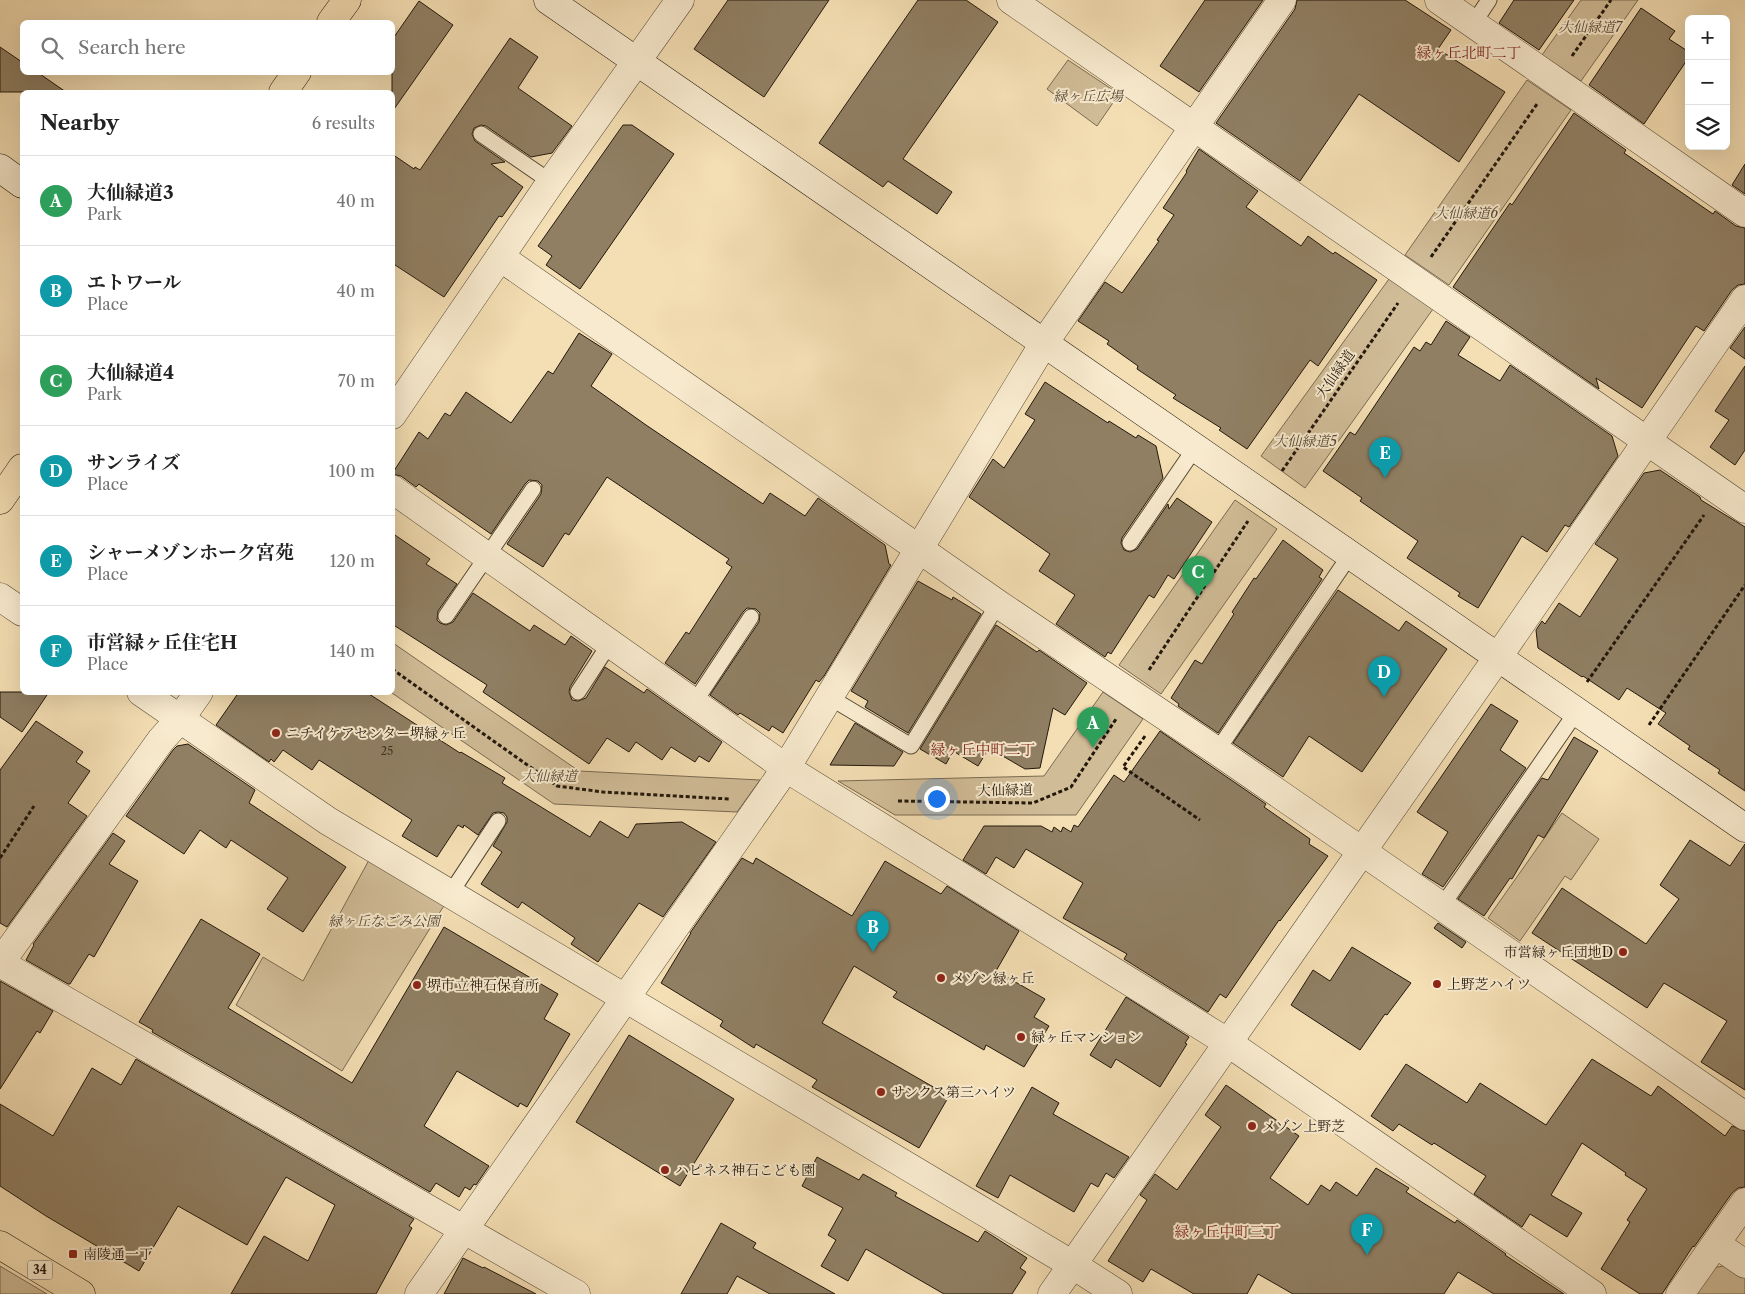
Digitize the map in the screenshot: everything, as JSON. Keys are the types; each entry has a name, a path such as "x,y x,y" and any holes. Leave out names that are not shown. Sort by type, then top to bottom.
{"main road":[{"path":"332,20 347,0"},
{"path":"284,90 295,75"},
{"path":"0,500 20,471"},
{"name":"34","path":"0,1245 81,1294"}],"street":[{"path":"548,0 1745,828"},
{"path":"395,411 680,0"},
{"path":"1011,0 1745,509"},
{"path":"419,1294 786,768 1044,343 1282,0"},
{"path":"1439,0 1745,213"},
{"path":"0,168 20,183"},
{"path":"500,257 918,549 1362,850 1745,1116"},
{"path":"1052,1294 1498,657 1745,300"},
{"path":"395,492 786,768 1227,1042 1592,1294"},
{"path":"0,597 20,611"},
{"path":"145,695 328,821 1073,1265 1118,1294"},
{"path":"197,695 156,748 0,963 576,1294"},
{"path":"1680,1294 1745,1202"},
{"path":"1716,1244 1745,1264"}],"lane":[{"path":"1473,24 1489,0"},
{"path":"481,134 552,182"},
{"path":"1130,543 1195,448"},
{"path":"446,616 533,489"},
{"path":"1217,751 1350,555"},
{"path":"828,698 911,746 998,604"},
{"path":"694,703 751,617"},
{"path":"578,692 610,643"},
{"path":"1442,906 1573,709"},
{"path":"450,894 498,821"}],"path":[{"path":"1568,61 1611,0"},
{"path":"1429,259 1540,100"},
{"name":"大仙緑道","path":"1282,471 1401,298"},
{"path":"1573,709 1720,492"},
{"path":"1148,673 1248,520"},
{"path":"1632,750 1745,585"},
{"path":"395,671 557,786 603,792 736,799"},
{"path":"1160,713 1123,767 1200,820"},
{"name":"大仙緑道","path":"889,801 1033,803 1071,787 1119,714"},
{"path":"0,858 34,806"}],"green space":[{"name":"大仙緑道7","path":"1581,0 1638,0 1581,81 1542,55"},
{"name":"緑ヶ丘広場","path":"1068,60 1119,94 1097,126 1047,89"},
{"name":"大仙緑道6","path":"1527,80 1571,110 1449,285 1405,255"},
{"name":"大仙緑道5","path":"1389,279 1433,309 1305,488 1261,456"},
{"path":"1235,500 1277,529 1161,694 1119,665"},
{"name":"大仙緑道","path":"395,644 579,771 760,780 737,812 554,804 395,695"},
{"path":"1103,692 1143,719 1076,815 895,815 838,781 1044,776"},
{"path":"1562,813 1599,839 1571,880 1565,876 1520,941 1488,918"},
{"name":"緑ヶ丘なごみ公園","path":"369,860 445,904 342,1071 236,1005 263,957 303,981"},
{"path":"1729,1265 1745,1276 1745,1294 1694,1294 1712,1268"},
{"path":"0,1266 47,1294 0,1294"}],"building":[{"path":"728,0 829,0 764,97 694,49"},
{"path":"918,0 966,0 998,22 903,159 952,192 937,214 888,181 883,187 819,143"},
{"path":"1205,0 1263,0 1199,92 1160,66"},
{"path":"1297,0 1405,0 1451,30 1438,49 1505,92 1459,162 1359,94 1300,181 1216,123 1295,9"},
{"path":"1514,0 1574,0 1539,50 1499,23"},
{"path":"419,1 453,25 395,108 395,90 392,90 392,75 395,75 395,36"},
{"path":"1641,8 1675,31 1669,39 1685,49 1685,63 1644,124 1589,85"},
{"path":"510,38 538,57 518,88 572,126 552,153 531,157 486,126 481,125 474,128 472,134 475,141 505,162 491,164 523,187 502,217 499,216 444,297 395,265 395,156 414,169 415,167 420,170"},
{"path":"0,47 20,61 20,75 41,75 63,90 20,90 20,92 0,92"},
{"path":"1574,113 1626,150 1624,153 1713,214 1715,211 1736,226 1745,228 1745,284 1738,285 1732,290 1704,331 1696,326 1642,408 1596,378 1599,389 1453,287 1510,203 1512,205"},
{"path":"623,125 632,125 674,154 580,289 546,265 552,256 538,246"},
{"path":"1199,149 1258,191 1246,207 1301,246 1308,236 1333,254 1335,252 1377,280 1318,366 1310,360 1247,449 1219,430 1221,428 1173,398 1176,395 1137,369 1138,366 1107,344 1109,341 1078,321 1105,282 1122,293 1159,241 1157,240 1174,215 1163,208 1187,172"},
{"path":"1745,164 1745,194 1732,185"},
{"path":"1446,321 1470,337 1458,355 1500,381 1510,365 1612,436 1618,456 1569,527 1565,525 1547,552 1522,536 1478,608 1458,596 1460,593 1407,558 1418,541 1360,501 1362,498 1323,471 1350,432 1355,435 1414,347 1420,351 1426,342 1431,345"},
{"path":"1745,327 1745,359 1730,348"},
{"path":"579,333 612,354 591,386 646,425 763,504 770,493 805,516 818,498 885,545 889,564 891,565 824,676 819,682 816,680 783,733 772,726 769,731 740,713 738,715 710,695 759,622 760,613 756,609 747,608 743,612 695,684 665,663 686,632 689,634 732,567 726,563 729,559 607,477 569,535 565,533 543,567 507,544 541,494 542,485 538,481 529,480 525,484 491,534 419,484 416,487 401,476 395,475 395,469 419,432 428,439 445,413 450,416 466,392 511,423 548,371 553,374"},
{"path":"1745,366 1745,450 1735,465 1710,447 1729,420 1715,411"},
{"path":"1045,382 1108,423 1109,421 1136,438 1138,435 1156,446 1163,478 1122,538 1121,543 1124,550 1130,552 1137,549 1168,504 1169,509 1177,498 1212,522 1174,579 1168,575 1154,598 1149,595 1111,654 1108,652 1105,657 1056,624 1075,595 1039,571 1050,554 969,497 993,459 1004,468 1035,420 1025,414"},
{"path":"1660,470 1700,497 1701,500 1745,527 1745,791 1718,773 1720,770 1688,749 1690,746 1658,724 1666,713 1627,688 1619,700 1538,648 1536,630 1542,621 1545,624 1559,603 1580,617 1618,559 1595,544 1644,473"},
{"path":"395,535 430,559 426,564 457,584 438,611 437,620 440,623 446,625 453,622 473,593 530,631 534,625 565,645 571,636 592,651 570,687 569,692 572,700 578,701 586,698 605,667 644,693 647,689 722,742 709,762 699,756 695,762 671,747 662,760 636,742 629,752 607,738 589,764 483,692 487,685 395,626"},
{"path":"1283,540 1323,570 1319,577 1322,579 1218,733 1178,706 1179,704 1171,698 1195,660 1202,664 1234,614 1232,612 1254,578 1256,579"},
{"path":"918,581 952,600 953,597 981,614 908,733 865,707 868,701 851,691"},
{"path":"1338,590 1399,631 1406,621 1447,649 1362,772 1309,736 1283,777 1233,743"},
{"path":"996,625 1037,652 1039,650 1087,683 1065,715 1053,708 1040,768 1025,769 989,748 978,766 953,751 946,764 920,749"},
{"path":"0,692 20,692 20,695 47,695 22,732 0,717"},
{"path":"237,695 371,695 460,753 505,778 502,783 590,837 600,821 628,838 636,824 682,822 716,842 663,917 639,903 598,962 571,944 575,938 522,902 518,908 481,884 502,852 493,846 507,822 507,817 504,813 493,813 478,835 464,825 463,828 458,825 437,857 402,836 412,820 319,760 312,770 283,750 274,762 271,759 269,762 216,725"},
{"path":"1491,704 1518,721 1500,750 1526,768 1443,887 1422,874 1448,832 1417,812"},
{"path":"36,721 83,752 76,762 90,771 68,803 87,816 7,927 0,923 0,770"},
{"path":"855,723 903,752 894,766 830,765"},
{"path":"1160,731 1266,804 1264,807 1310,839 1309,844 1328,856 1279,920 1226,998 1220,994 1208,1012 1124,959 1127,954 1063,918 1083,883 1026,849 1014,868 996,857 986,874 963,860 984,826 1041,826 1052,832 1054,827 1061,832 1063,827 1071,832 1074,825 1078,827 1114,775 1124,782"},
{"path":"1574,737 1598,751 1544,838 1538,835 1512,879 1510,878 1484,916 1458,899 1542,778 1548,780"},
{"path":"188,744 255,790 249,803 346,867 303,932 267,909 288,878 231,840 226,848 200,830 184,854 126,816 173,750 177,746"},
{"path":"113,833 125,841 109,864 138,881 94,957 89,954 70,984 68,984 26,960 33,944"},
{"path":"1690,840 1730,866 1745,844 1745,1090 1701,1062 1727,1021 1664,983 1647,1008 1532,933 1562,888 1646,944 1679,899 1660,885"},
{"path":"742,858 753,864 756,858 852,916 885,861 941,894 947,886 1019,931 996,971 1045,999 1034,1017 1049,1026 1024,1067 986,1045 984,1050 893,997 897,992 854,966 822,1023 949,1096 919,1148 812,1087 817,1080 756,1044 754,1048 720,1026 723,1021 661,983 690,933"},
{"path":"201,919 260,954 228,1008 352,1083 444,927 558,994 544,1019 570,1034 527,1107 520,1103 518,1107 457,1071 424,1126 489,1166 476,1185 474,1184 470,1190 465,1187 459,1197 436,1183 430,1192 152,1032 153,1030 139,1022"},
{"path":"1438,923 1466,942 1462,948 1434,928"},
{"path":"1352,947 1411,983 1387,1015 1385,1014 1360,1050 1291,1005 1313,970 1330,981"},
{"path":"0,981 53,1011 40,1033 37,1031 0,1089"},
{"path":"1126,997 1189,1037 1185,1043 1187,1044 1160,1087 1116,1059 1111,1068 1090,1055"},
{"path":"629,1035 734,1099 680,1186 576,1122"},
{"path":"136,1059 414,1219 409,1226 412,1228 376,1294 231,1294 264,1236 308,1261 335,1205 286,1177 247,1245 178,1206 139,1271 46,1216 0,1186 0,1104 53,1136 92,1068 121,1085"},
{"path":"1592,1059 1651,1096 1658,1086 1725,1136 1732,1126 1745,1131 1745,1187 1738,1188 1732,1193 1693,1246 1662,1294 1640,1294 1601,1269 1630,1222 1627,1220 1647,1189 1582,1143 1551,1195 1582,1213 1567,1237 1530,1214 1522,1227 1474,1194 1486,1176 1434,1143 1432,1145 1399,1124 1393,1131 1371,1116 1406,1064 1467,1103 1480,1083 1546,1125"},
{"path":"1226,1085 1299,1136 1270,1178 1308,1205 1321,1185 1330,1191 1336,1182 1357,1196 1376,1168 1409,1188 1406,1192 1455,1223 1457,1220 1564,1294 1494,1294 1458,1272 1444,1294 1293,1294 1258,1274 1247,1294 1194,1294 1151,1269 1143,1282 1108,1261 1147,1200 1140,1195 1155,1174 1177,1190 1221,1127 1205,1115"},
{"path":"1032,1087 1059,1103 1053,1114 1129,1157 1114,1178 1106,1173 1098,1187 1091,1183 1074,1212 1010,1175 998,1198 976,1186"},
{"path":"817,1157 859,1180 863,1174 897,1193 895,1196 978,1242 985,1231 1027,1258 1020,1268 1026,1272 1012,1294 944,1294 866,1249 848,1281 821,1266 836,1240 828,1235 843,1208 802,1186"},
{"path":"721,1223 756,1243 753,1248 835,1294 770,1294 737,1276 727,1294 681,1294"},
{"path":"463,1258 484,1267 536,1294 444,1294"}],"place":[{"name":"シャーメゾンホーク宮苑","path":"1385,478"},
{"name":"大仙緑道4","path":"1198,597"},
{"name":"サンライズ","path":"1384,697"},
{"name":"ニチイケアセンター堺緑ヶ丘","path":"276,733"},
{"name":"大仙緑道3","path":"1093,748"},
{"name":"エトワール","path":"873,952"},
{"name":"市営緑ヶ丘団地D","path":"1623,952"},
{"name":"メゾン緑ヶ丘","path":"941,978"},
{"name":"上野芝ハイツ","path":"1437,984"},
{"name":"堺市立神石保育所","path":"417,985"},
{"name":"緑ヶ丘マンション","path":"1021,1037"},
{"name":"サンクス第三ハイツ","path":"881,1092"},
{"name":"メゾン上野芝","path":"1252,1126"},
{"name":"ハピネス神石こども園","path":"665,1170"},
{"name":"南陵通一丁","path":"73,1254"},
{"name":"市営緑ヶ丘住宅H","path":"1367,1255"}],"district":[{"name":"緑ヶ丘北町二丁","path":"1469,53"},
{"name":"緑ヶ丘中町二丁","path":"983,750"},
{"name":"緑ヶ丘中町三丁","path":"1227,1232"}]}
